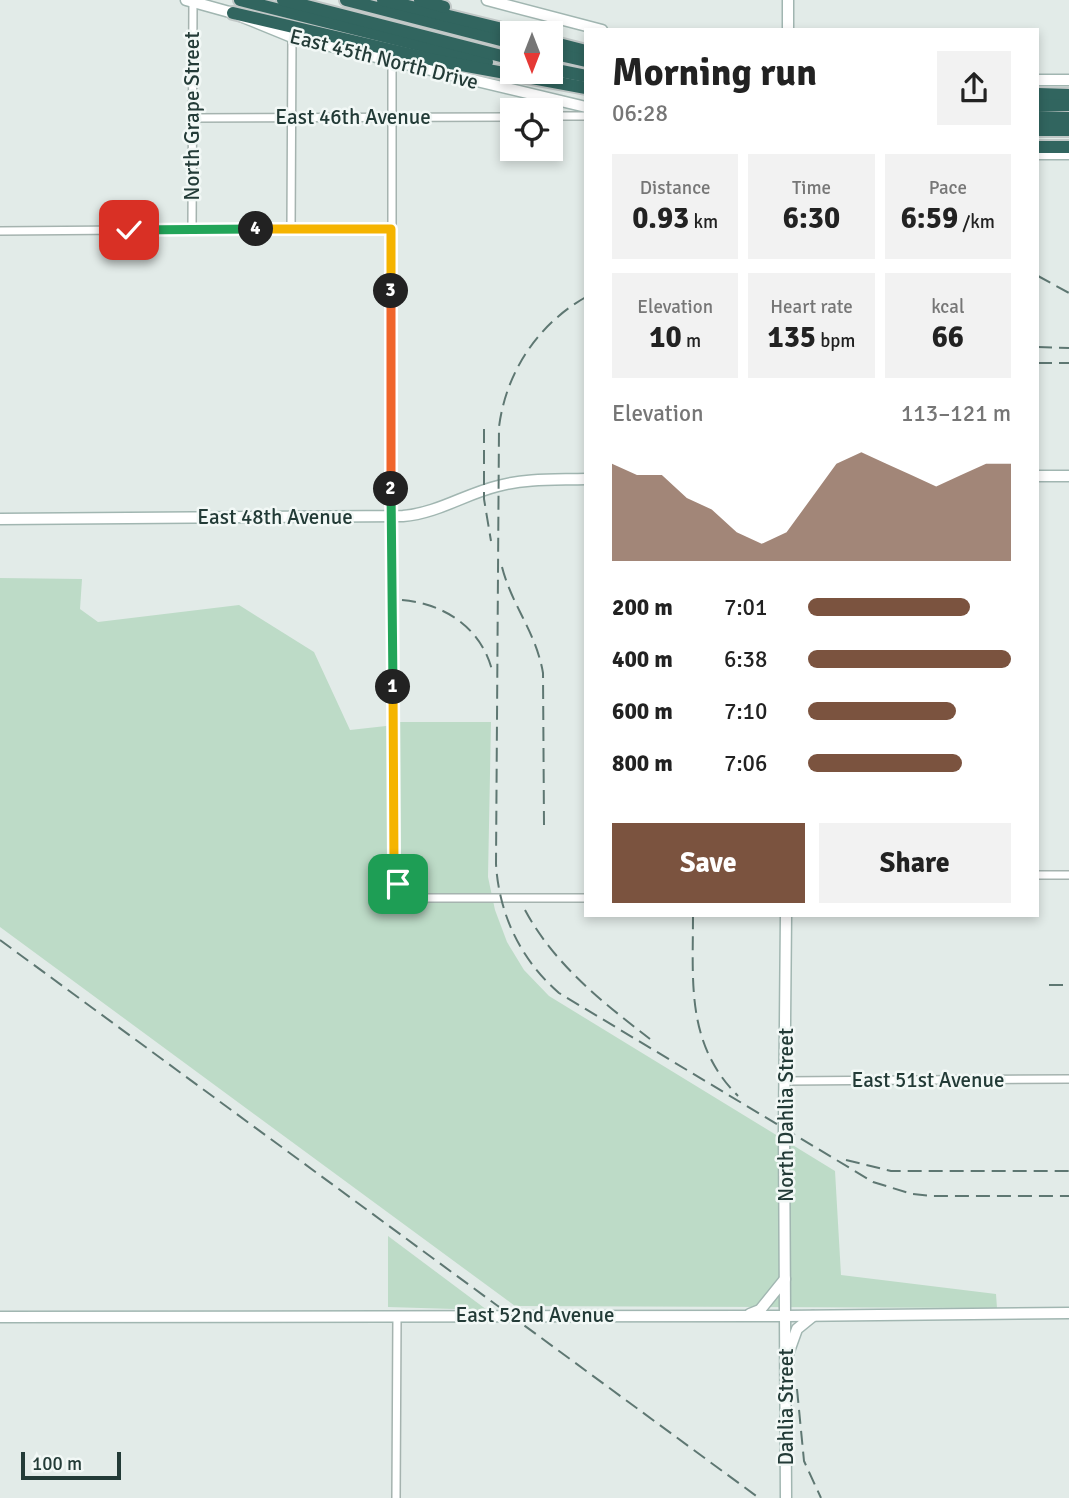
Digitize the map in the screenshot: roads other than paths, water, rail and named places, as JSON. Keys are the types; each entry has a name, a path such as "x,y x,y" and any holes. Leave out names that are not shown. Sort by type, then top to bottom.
{"highway":[{"path":"240,0 500,65"},
{"path":"258,0 382,26"},
{"path":"283,0 500,57"},
{"path":"345,0 500,40"},
{"path":"383,0 500,29"},
{"path":"420,0 502,21"},
{"path":"233,13 433,60 584,87"},
{"path":"564,45 584,50"},
{"path":"564,55 584,60"},
{"path":"564,71 584,76"},
{"path":"564,81 584,86"},
{"path":"1039,94 1069,94"},
{"path":"1039,106 1069,105"},
{"path":"1039,118 1069,118"},
{"path":"1039,130 1067,131"},
{"path":"1039,147 1069,147"}],"street":[{"path":"487,0 594,28"},
{"path":"788,0 788,28"},
{"name":"East 45th North Drive","path":"189,1 233,13 292,37 584,107"},
{"name":"North Grape Street","path":"189,1 192,229"},
{"path":"291,229 292,37"},
{"path":"391,62 394,870 398,884 405,892 427,899 584,898"},
{"path":"1039,80 1069,80"},
{"path":"563,116 584,116"},
{"name":"East 46th Avenue","path":"192,118 500,117"},
{"path":"1039,154 1069,154"},
{"path":"0,231 391,229"},
{"path":"1039,476 1069,476"},
{"name":"East 48th Avenue","path":"0,519 391,516 432,511 484,490 510,483 584,479"},
{"path":"1039,875 1069,874"},
{"name":"North Dahlia Street","path":"786,917 786,1316"},
{"name":"East 51st Avenue","path":"786,1081 1069,1079"},
{"path":"740,1315 760,1310 786,1278"},
{"name":"East 52nd Avenue","path":"0,1317 1069,1313"},
{"path":"396,1498 397,1316"},
{"name":"Dahlia Street","path":"786,1316 786,1498"},
{"path":"786,1368 797,1329 813,1316"}],"railway":[{"path":"1039,277 1069,293"},
{"path":"584,298 553,321 527,352 509,387 499,427 496,864 502,901 514,935 534,966 559,993 873,1182 912,1194 933,1196 1069,1196"},
{"path":"1039,347 1069,348"},
{"path":"1039,363 1069,363"},
{"path":"484,429 484,499 491,541"},
{"path":"502,567 535,645 543,673 544,825"},
{"path":"402,600 433,607 460,622 481,644 493,674"},
{"path":"525,910 550,948 580,981 650,1039"},
{"path":"693,917 694,988 701,1034 721,1076 738,1096"},
{"path":"0,940 759,1498"},
{"path":"1049,985 1069,985"},
{"path":"846,1160 891,1171 1069,1171"},
{"path":"797,1389 804,1461 821,1498"}]}
